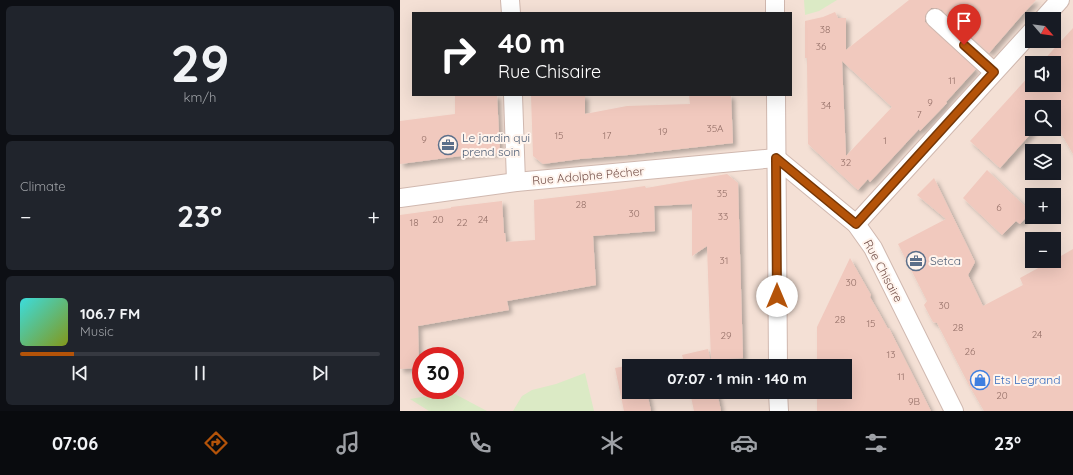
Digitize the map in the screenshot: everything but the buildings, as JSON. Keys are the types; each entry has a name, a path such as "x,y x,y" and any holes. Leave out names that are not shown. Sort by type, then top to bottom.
{"street":[{"path":"510,0 511,12"},
{"path":"775,0 775,12"},
{"path":"1049,12 1060,0"},
{"path":"935,18 994,72"},
{"path":"856,224 1025,39"},
{"path":"514,96 516,182"},
{"path":"776,96 778,359"},
{"name":"Rue Chisaire","path":"776,158 856,224 873,248 954,411"},
{"name":"Rue Adolphe Pécher","path":"400,198 516,182 776,158"},
{"path":"778,399 779,411"}],"shaded area":[{"path":"400,0 1073,0 1073,411 400,411"}],"green space":[{"path":"804,0 837,0 819,11 805,15"},
{"path":"585,373 594,411 513,411 522,396 532,390 556,384"},
{"path":"410,399 464,399 487,411 429,411"}],"place":[{"name":"Le jardin qui prend soin","path":"448,145"},
{"name":"Setca","path":"916,261"},
{"name":"Ets Legrand","path":"980,380"}],"route":[{"path":"777,296 776,158 856,224 994,72 964,45"}]}
